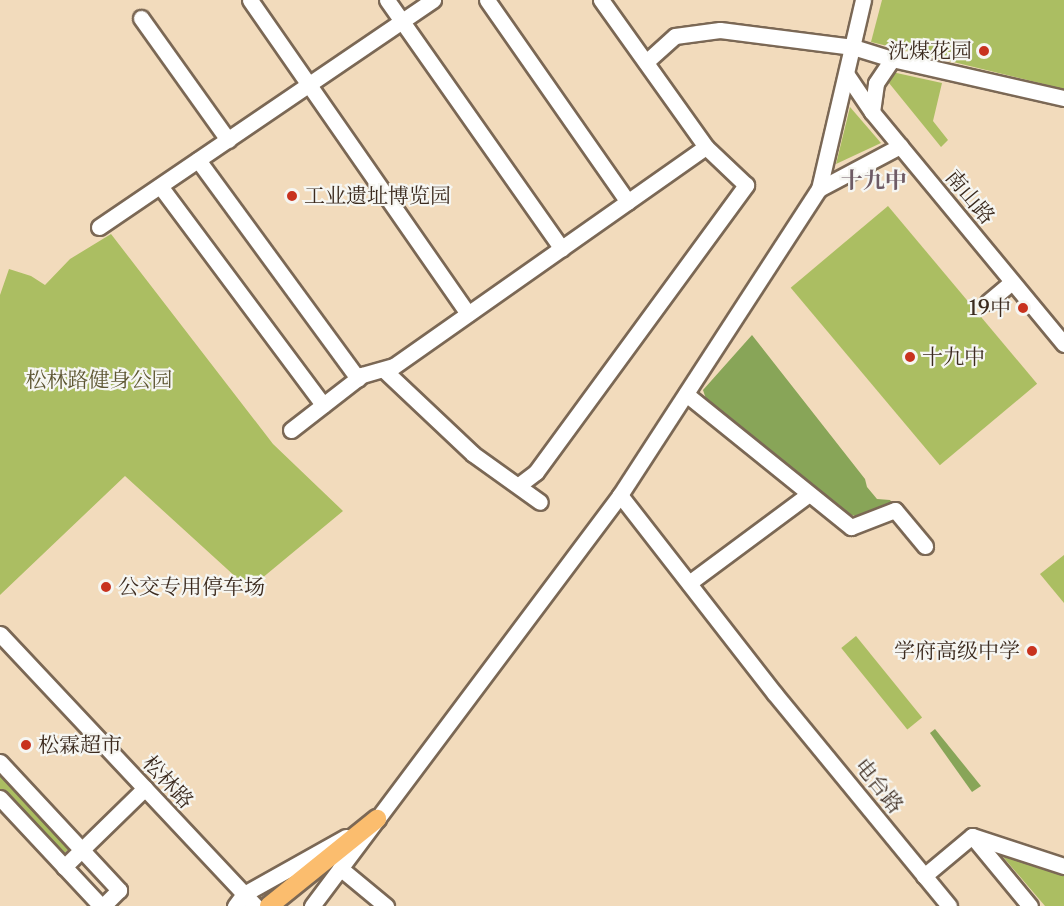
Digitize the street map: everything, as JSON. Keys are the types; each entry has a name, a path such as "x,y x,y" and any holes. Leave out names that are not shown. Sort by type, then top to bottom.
{"main road":[{"path":"269,906 376,819"}],"street":[{"path":"250,0 468,315"},
{"path":"387,0 562,249"},
{"path":"99,227 433,0"},
{"path":"487,0 628,202"},
{"path":"519,484 536,472 746,185 706,147 601,0"},
{"path":"312,906 620,495 819,189 863,0"},
{"path":"141,18 228,140"},
{"path":"646,63 675,36 720,30 853,47 892,60 1064,98"},
{"path":"872,112 876,83 892,60"},
{"name":"南山路","path":"847,75 872,112 1064,345"},
{"path":"819,189 900,146"},
{"path":"291,430 358,379 394,366 706,147"},
{"path":"198,160 358,379"},
{"path":"160,186 323,405"},
{"path":"988,302 1012,282"},
{"path":"384,370 473,454 519,484 540,502"},
{"path":"686,394 851,527 895,510 925,546"},
{"path":"689,583 809,494"},
{"name":"电台路","path":"620,495 775,694 949,906"},
{"name":"松林路","path":"0,634 145,788 239,900 255,906"},
{"path":"0,762 118,890 106,905 64,867 0,798"},
{"path":"64,867 145,788"},
{"path":"239,900 376,819"},
{"path":"924,876 972,837"},
{"path":"972,837 1064,866"},
{"path":"972,837 1030,906"},
{"path":"340,868 387,906"}],"green space":[{"path":"882,0 1064,0 1064,89 871,42"},
{"path":"892,72 942,83 933,121 948,140 941,147 889,83"},
{"path":"850,107 881,143 836,164"},
{"path":"888,206 1037,384 940,465 791,288"},
{"name":"松林路健身公园","path":"111,234 273,444 343,511 249,589 125,476 0,595 0,295 9,269 31,276 45,285 70,259"},
{"path":"752,335 865,479 867,487 877,499 890,500 895,506 865,519 835,510 710,411 703,390"},
{"path":"1064,555 1064,603 1040,574"},
{"path":"856,636 922,718 907,730 841,648"},
{"path":"935,729 981,786 972,792 930,733"},
{"path":"0,772 71,847 61,856 0,791"},
{"path":"998,851 1064,876 1064,906 1045,906"}],"place":[{"name":"沈煤花园","path":"984,51"},
{"name":"工业遗址博览园","path":"292,196"},
{"name":"19中","path":"1023,308"},
{"name":"十九中","path":"910,357"},
{"name":"公交专用停车场","path":"106,587"},
{"name":"学府高级中学","path":"1032,651"},
{"name":"松霖超市","path":"26,745"}],"district":[{"name":"十九中","path":"874,181"}]}
